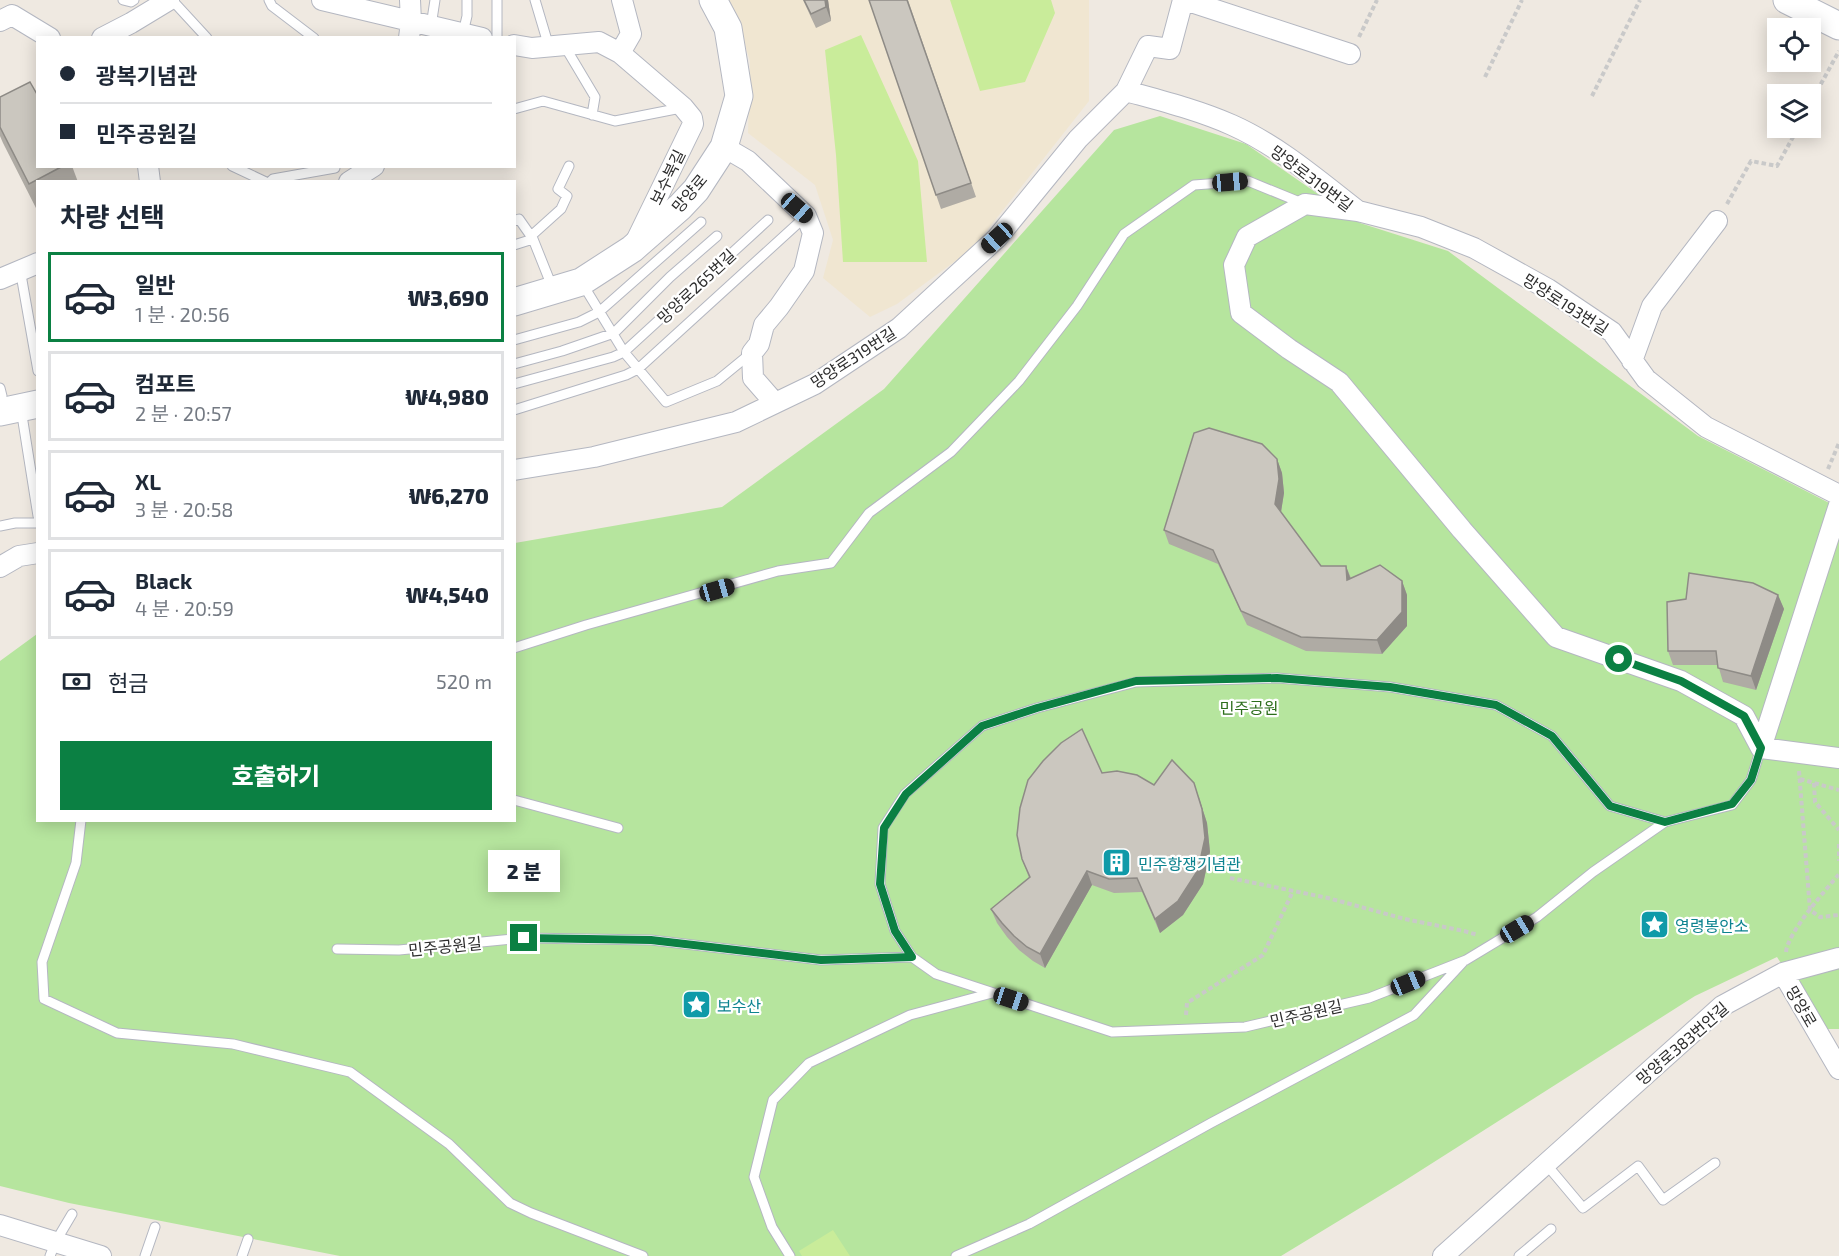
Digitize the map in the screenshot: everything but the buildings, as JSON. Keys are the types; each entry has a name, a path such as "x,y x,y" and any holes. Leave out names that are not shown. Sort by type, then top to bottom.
{"main road":[{"name":"망양로","path":"516,301 581,282 632,249 696,190 723,147 739,96 728,28 713,0"},
{"path":"1787,0 1839,26"}],"street":[{"path":"106,36 171,0"},
{"path":"323,0 410,30 431,26 472,35"},
{"path":"410,0 410,30"},
{"path":"620,53 631,34 622,0"},
{"path":"1126,91 1148,46 1170,49 1184,0 1350,54"},
{"path":"0,21 12,15 47,36"},
{"path":"516,45 531,48 599,42 620,53 683,107"},
{"name":"망양로319번길","path":"516,470 594,457 736,422 815,384 899,328 997,238 1078,139 1126,91 1233,125 1283,153 1358,211"},
{"name":"보수북길","path":"632,249 693,124 692,118 683,107"},
{"path":"723,147 748,161 806,216 813,233 804,271 764,325 759,344 752,353 753,378 775,403"},
{"path":"352,180 371,168"},
{"name":"망양로319번길","path":"1358,211 1305,204 1247,237 1234,265 1241,313 1289,349 1339,382 1462,530 1556,637 1681,681 1744,716 1761,748"},
{"name":"망양로193번길","path":"1358,211 1421,227 1474,248 1548,289 1612,332 1646,379 1706,428 1839,495"},
{"path":"1632,361 1652,306 1717,221"},
{"path":"0,279 29,266"},
{"path":"1839,505 1761,748 1839,758"},
{"path":"0,567 19,556 36,553"},
{"name":"망양로383번안길","path":"1443,1256 1722,1006 1784,973 1839,958"},
{"name":"망양로","path":"1784,973 1839,1069"},
{"path":"0,1225 53,1248 101,1256"}],"lane":[{"path":"123,0 131,2 134,0"},
{"path":"171,0 205,36"},
{"path":"268,0 272,6 311,36"},
{"path":"431,26 435,0"},
{"path":"467,0 466,16 472,35"},
{"path":"497,0 497,36"},
{"path":"535,0 556,46 595,97 592,115"},
{"path":"516,108 543,101 615,121 683,107"},
{"path":"516,244 532,237 561,209 567,196 558,189 569,166"},
{"path":"236,168 264,180"},
{"path":"271,180 335,168"},
{"path":"516,647 586,625 778,572 831,563 869,513 951,452 1019,381 1077,306 1124,234 1194,185 1248,181 1305,204"},
{"name":"망양로265번길","path":"519,409 626,375 638,369 745,274 806,216"},
{"path":"516,220 519,219 532,237 554,291"},
{"name":"망양로265번길","path":"518,383 624,352 768,220"},
{"path":"516,339 579,322 599,312 701,222"},
{"name":"망양로265번길","path":"516,363 614,333 670,277 717,236"},
{"path":"29,266 36,348"},
{"path":"581,282 624,352 666,402 717,381 752,353"},
{"path":"12,401 36,507"},
{"path":"0,526 36,523"},
{"name":"민주공원길","path":"1665,822 1610,806 1552,736 1496,705 1390,687 1288,679 1136,681 1037,708 982,726 906,794 884,828 880,884 895,931 912,957 936,974 1112,1032 1245,1027 1369,998 1466,960 1537,917 1593,872 1665,822 1732,804 1751,780 1761,748"},
{"path":"516,801 618,828"},
{"path":"81,822 76,863 42,962 44,999 117,1033 233,1044 350,1072 449,1144 510,1203 531,1214 643,1256"},
{"name":"민주공원길","path":"337,949 399,950 524,938 651,940 821,960 912,957"},
{"path":"956,1256 1029,1224 1211,1123 1414,1016 1466,960"},
{"path":"790,1256 772,1227 754,1177 773,1100 809,1063 910,1015 992,993"},
{"path":"1546,1164 1583,1208 1638,1166 1663,1200 1715,1163"},
{"path":"53,1248 72,1214"},
{"path":"145,1256 155,1227"},
{"path":"1519,1256 1551,1229"},
{"path":"242,1256 248,1239"}],"path":[{"path":"1350,54 1377,0"},
{"path":"1485,76 1522,0"},
{"path":"1592,96 1640,0"},
{"path":"1821,84 1839,51"},
{"path":"1717,221 1751,161 1778,166 1793,138"},
{"path":"1821,486 1839,443"},
{"path":"1798,753 1810,910"},
{"path":"1800,779 1839,790"},
{"path":"1814,783 1815,802 1839,830"},
{"path":"1839,844 1839,861"},
{"path":"1784,973 1786,944 1839,874"},
{"path":"1230,878 1328,898 1405,919 1464,931"},
{"path":"1186,1029 1187,1003 1263,955 1293,891"},
{"path":"1810,910 1820,917 1839,915"}],"shaded area":[{"path":"728,0 1089,0 1089,101 973,248 897,304 870,317 823,278 833,240 815,185 748,133 750,61 734,11"}],"green space":[{"path":"950,0 1051,0 1055,13 1025,82 980,91"},
{"path":"861,35 918,161 927,262 843,262 836,155 825,50"},
{"name":"민주공원","path":"1160,116 1246,144 1360,223 1448,251 1698,436 1839,508 1839,1029 1823,1029 1777,957 1695,996 1401,1183 1281,1256 340,1256 69,1203 0,1186 0,661 36,635 36,822 516,822 516,543 722,507 884,389 1114,130"},
{"path":"833,1230 850,1256 802,1256 799,1251"}],"place":[{"name":"민주항쟁기념관","path":"1117,863"},
{"name":"영령봉안소","path":"1654,925"},
{"name":"보수산","path":"696,1005"}],"route":[{"path":"524,938 651,940 821,960 912,957 895,931 880,884 884,828 906,794 982,726 1037,708 1136,681 1277,678 1390,687 1496,705 1552,736 1610,806 1665,822 1732,804 1751,780 1761,748 1744,716 1681,681 1619,659"}]}
